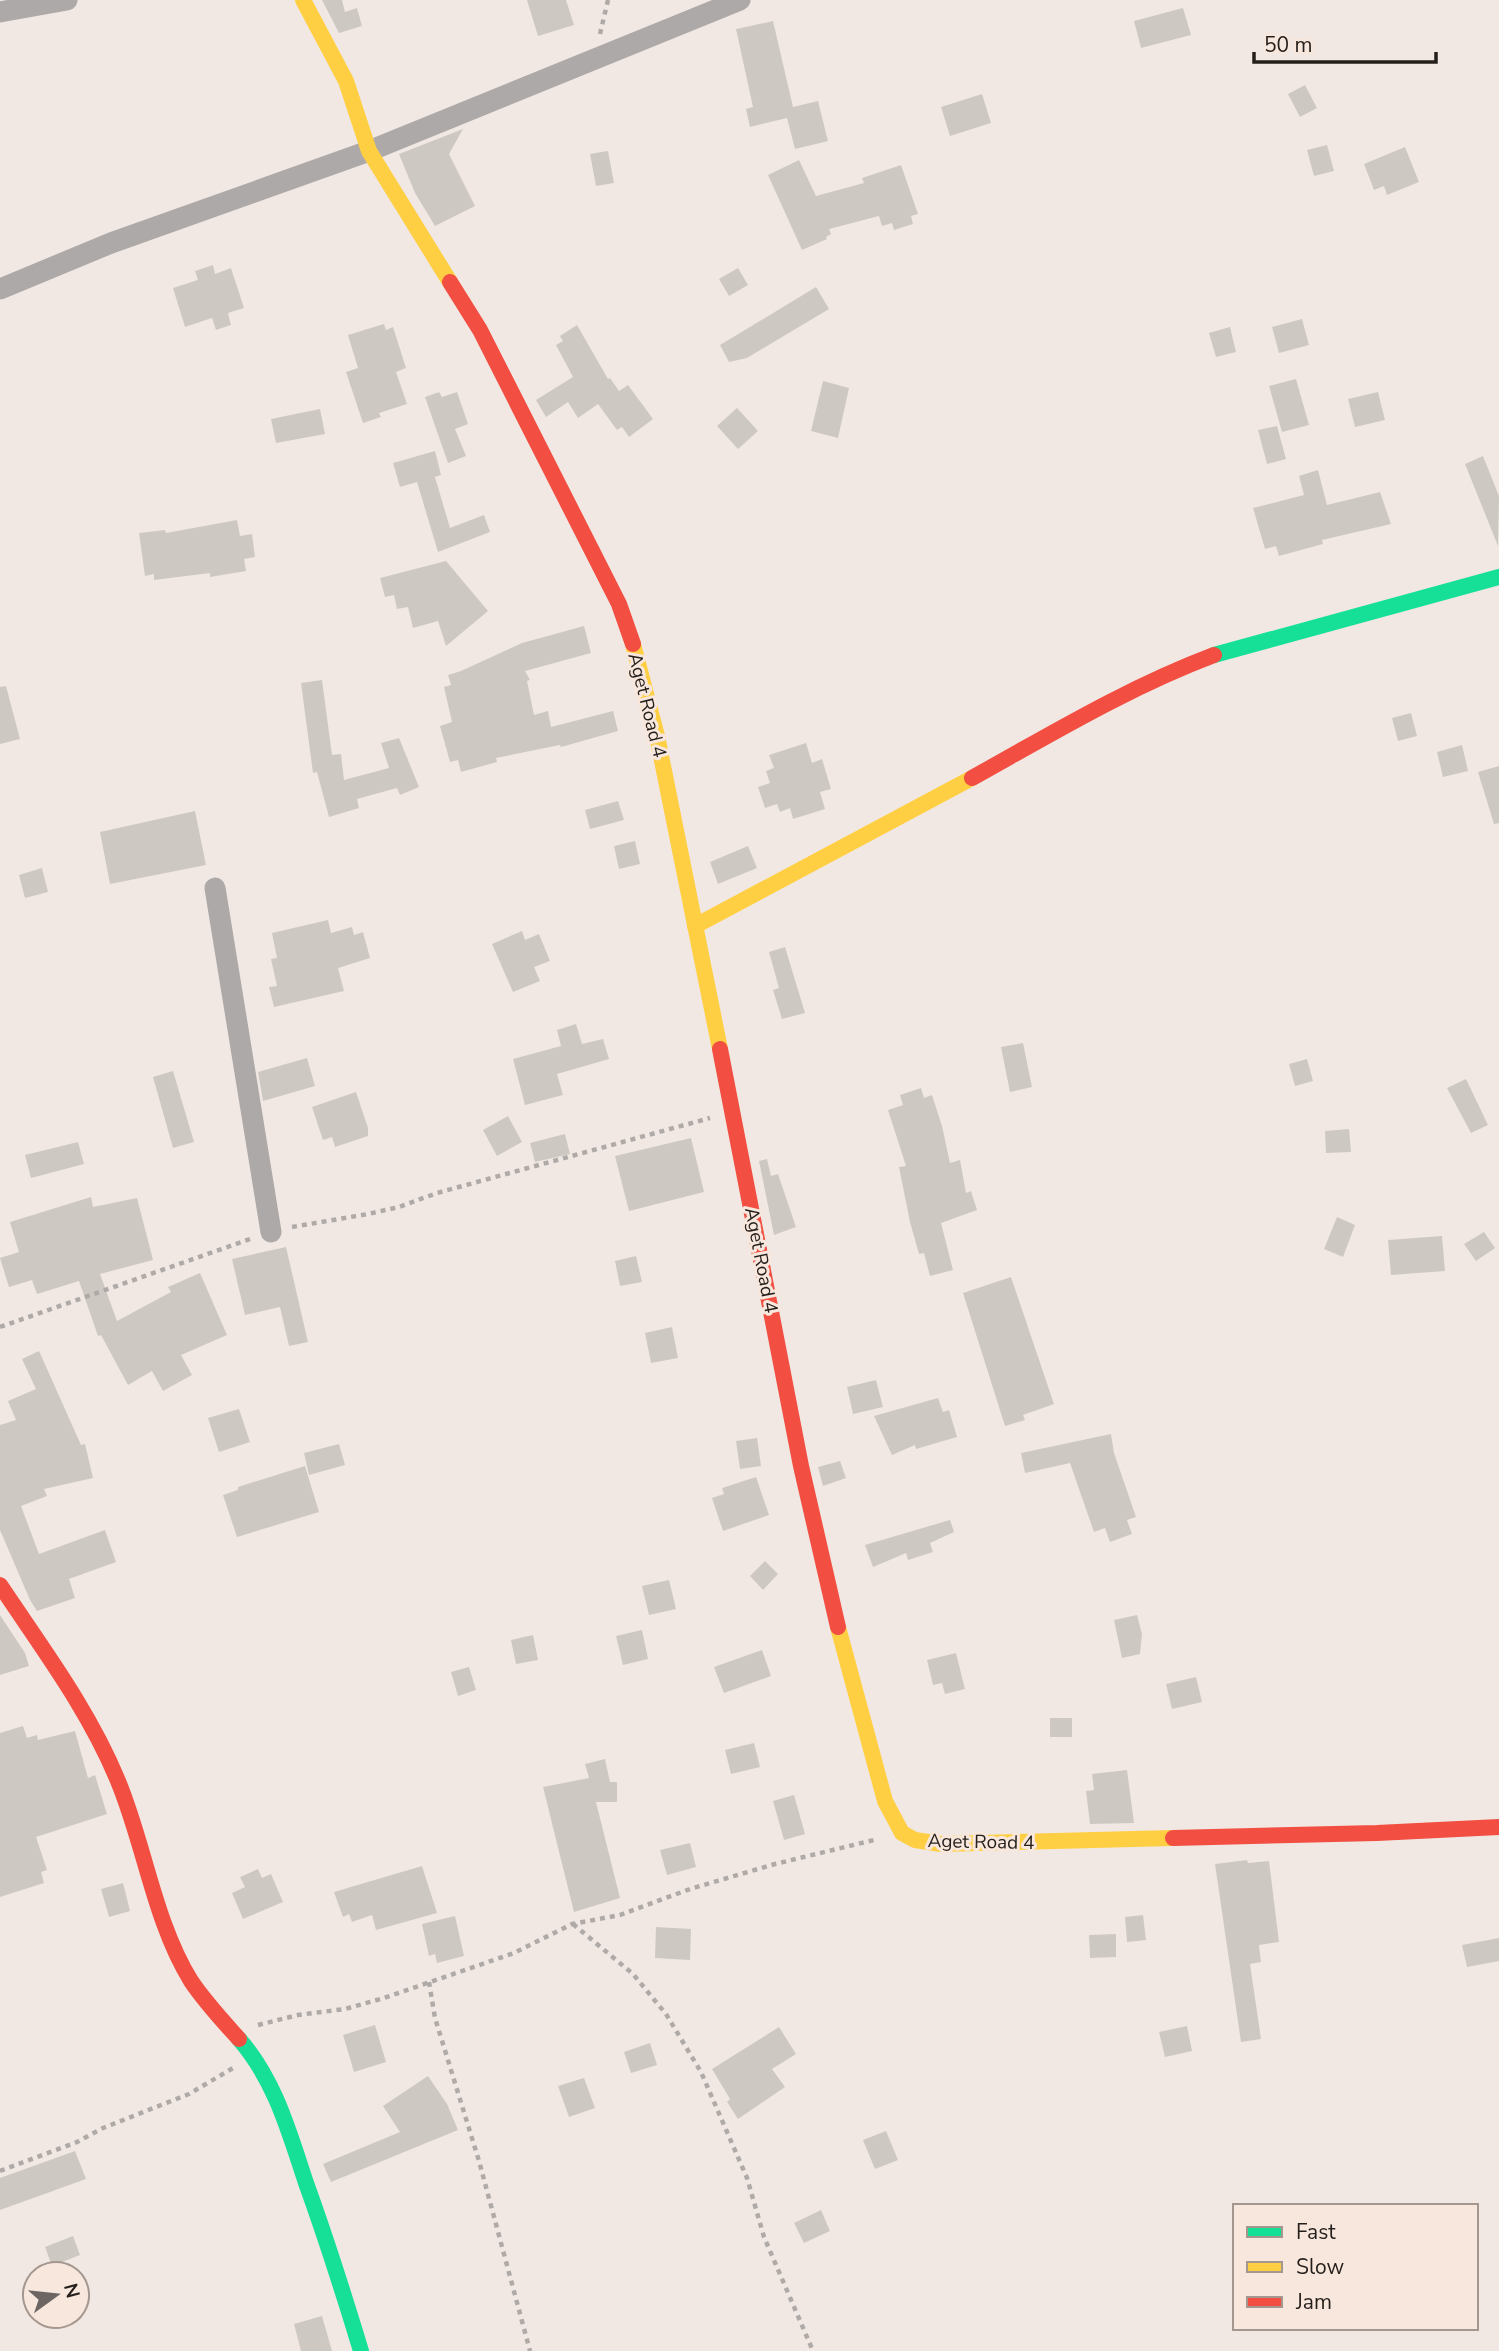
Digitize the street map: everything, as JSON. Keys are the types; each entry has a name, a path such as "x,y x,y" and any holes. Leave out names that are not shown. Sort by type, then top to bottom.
{"street":[{"path":"0,12 67,0"},
{"name":"Aget Road 4","path":"303,0 346,81 369,151 481,330 619,604 640,666 657,736 733,1112 801,1466 846,1663 885,1801 902,1833 915,1840 941,1844 1377,1833 1499,1827"},
{"path":"0,289 111,243 369,151 740,0"},
{"path":"695,926 940,796 1104,704 1174,670 1228,649 1499,577"},
{"path":"215,888 271,1232"},
{"path":"0,1585 91,1724 118,1781 148,1865 163,1919 184,1968 204,1998 263,2071 283,2116 339,2276 361,2351"}],"path":[{"path":"0,1327 271,1232 399,1207 450,1190 733,1112"},
{"path":"233,2032 298,2015 345,2009 514,1953 572,1924 620,1915 690,1889 763,1867 902,1833"},
{"path":"572,1924 633,1974 666,2014 701,2072 747,2178 764,2237 813,2351"},
{"path":"429,1982 435,2018 479,2161 530,2351"},
{"path":"0,2171 77,2142 103,2128 189,2094 234,2067 248,2052"}],"building":[{"path":"322,0 342,0 345,12 357,8 362,26 339,33"},
{"path":"527,0 566,0 574,25 538,36"},
{"path":"1183,8 1191,35 1141,48 1134,21"},
{"path":"773,21 793,107 818,101 828,141 795,149 787,118 750,127 746,109 753,107 736,29"},
{"path":"1305,85 1317,108 1300,117 1288,94"},
{"path":"982,94 991,123 950,136 941,107"},
{"path":"463,129 449,154 475,206 435,226 415,193 399,154"},
{"path":"1327,145 1334,171 1314,176 1307,150"},
{"path":"1405,147 1419,182 1387,195 1384,186 1374,190 1364,164"},
{"path":"608,151 614,183 596,186 590,154"},
{"path":"799,160 816,196 864,183 862,178 901,165 918,214 911,216 913,224 894,230 892,223 882,226 879,216 829,229 831,234 827,239 802,250 768,175"},
{"path":"213,265 215,274 231,268 244,308 228,313 231,325 216,330 212,318 185,327 173,288 198,280 195,271"},
{"path":"738,268 748,285 729,296 719,279"},
{"path":"816,287 829,309 747,358 729,362 720,345"},
{"path":"1302,319 1309,345 1279,353 1272,327"},
{"path":"384,324 386,330 393,327 406,368 396,372 407,404 379,413 381,417 363,423 346,372 358,368 348,335"},
{"path":"577,325 608,379 610,378 619,391 628,385 653,419 629,437 622,427 617,430 598,404 578,418 568,402 546,417 536,400 573,377 556,345 563,341 560,336"},
{"path":"1230,327 1236,352 1216,357 1209,333"},
{"path":"1296,379 1309,425 1282,432 1269,386"},
{"path":"823,381 849,388 838,438 811,431"},
{"path":"439,392 442,397 457,392 468,424 455,429 466,456 448,463 425,397"},
{"path":"1378,392 1385,420 1355,427 1348,399"},
{"path":"737,408 758,431 738,449 717,426"},
{"path":"320,409 325,434 276,443 271,419"},
{"path":"1277,426 1286,459 1267,464 1258,430"},
{"path":"435,451 441,475 435,477 450,528 484,515 490,532 438,552 417,482 400,487 393,463"},
{"path":"1483,456 1499,496 1498,546 1465,464"},
{"path":"1318,470 1327,505 1380,492 1391,524 1322,540 1323,544 1279,556 1276,546 1265,549 1253,508 1304,495 1299,476"},
{"path":"237,520 240,536 252,534 255,557 244,559 246,571 210,577 210,573 154,580 154,574 145,576 139,533 165,530 166,533"},
{"path":"446,561 488,611 446,646 438,621 413,628 408,607 397,609 394,595 385,597 380,578"},
{"path":"584,626 591,653 525,671 530,680 527,681 534,715 548,711 551,727 613,711 618,731 561,747 560,745 496,758 497,762 461,772 458,760 450,762 440,726 452,722 444,687 451,685 448,675 522,643"},
{"path":"322,680 332,755 341,754 344,780 389,768 381,743 399,738 419,787 400,795 397,788 357,799 359,808 329,817 317,772 313,773 301,683"},
{"path":"6,686 20,739 0,744 0,687"},
{"path":"1411,713 1417,736 1398,741 1392,718"},
{"path":"806,743 812,763 822,759 831,789 820,792 825,809 793,819 790,808 780,812 777,804 765,808 758,787 770,783 766,771 774,768 769,755"},
{"path":"1462,745 1468,771 1443,777 1437,752"},
{"path":"1499,766 1499,823 1494,824 1478,772"},
{"path":"618,801 624,820 590,829 585,810"},
{"path":"195,811 206,865 110,884 100,832"},
{"path":"635,841 640,864 619,869 614,846"},
{"path":"748,846 757,868 718,884 710,862"},
{"path":"42,868 48,892 25,898 19,875"},
{"path":"328,920 331,933 352,927 354,935 363,932 370,958 338,968 344,991 274,1007 269,987 277,986 271,959 277,958 272,933"},
{"path":"522,931 525,940 539,934 550,961 534,967 540,981 513,992 492,944"},
{"path":"785,947 805,1013 782,1019 773,990 779,988 769,952"},
{"path":"576,1024 582,1044 603,1039 609,1059 557,1074 563,1095 525,1105 513,1059 561,1046 557,1030"},
{"path":"1023,1043 1032,1087 1010,1092 1001,1047"},
{"path":"307,1058 315,1086 263,1101 258,1072"},
{"path":"1307,1059 1313,1081 1295,1086 1289,1064"},
{"path":"173,1071 194,1142 173,1148 153,1077"},
{"path":"1466,1079 1488,1125 1471,1133 1447,1088"},
{"path":"921,1088 924,1098 932,1095 950,1163 960,1160 966,1193 971,1191 977,1210 941,1223 953,1270 930,1276 924,1253 919,1254 910,1222 899,1167 906,1166 888,1110 903,1105 900,1095"},
{"path":"356,1092 368,1128 368,1136 335,1147 332,1137 323,1140 312,1107"},
{"path":"508,1116 522,1142 497,1156 483,1130"},
{"path":"1349,1129 1351,1152 1326,1153 1325,1131"},
{"path":"565,1134 570,1154 535,1162 530,1143"},
{"path":"691,1138 704,1192 629,1211 615,1156"},
{"path":"78,1142 84,1164 31,1178 25,1155"},
{"path":"767,1159 771,1176 778,1174 796,1227 774,1235 759,1161"},
{"path":"91,1197 93,1207 137,1198 153,1260 100,1274 117,1321 171,1292 168,1287 200,1273 227,1335 181,1355 192,1375 163,1391 152,1371 128,1385 101,1335 98,1336 79,1281 37,1294 32,1280 9,1287 0,1258 19,1252 10,1222"},
{"path":"1337,1217 1355,1225 1343,1257 1324,1249"},
{"path":"1484,1232 1495,1248 1476,1261 1464,1244"},
{"path":"1442,1236 1445,1271 1391,1275 1388,1240"},
{"path":"286,1247 308,1342 289,1346 280,1307 245,1315 232,1259"},
{"path":"636,1256 642,1282 620,1286 615,1261"},
{"path":"1011,1277 1054,1404 1023,1415 1025,1420 1005,1426 963,1293"},
{"path":"672,1327 678,1358 651,1363 645,1333"},
{"path":"39,1351 81,1445 85,1444 93,1478 44,1489 47,1496 21,1506 39,1554 105,1530 116,1562 69,1579 75,1598 37,1611 0,1530 0,1425 16,1420 8,1401 36,1389 22,1359"},
{"path":"876,1380 883,1407 853,1414 847,1387"},
{"path":"938,1398 943,1412 949,1410 957,1437 916,1449 915,1445 892,1455 874,1416"},
{"path":"239,1409 250,1442 219,1452 208,1418"},
{"path":"1111,1434 1114,1453 1136,1517 1127,1520 1132,1534 1110,1542 1105,1528 1094,1532 1070,1463 1025,1473 1021,1453"},
{"path":"757,1438 761,1466 740,1469 736,1441"},
{"path":"339,1444 345,1465 309,1475 304,1453"},
{"path":"840,1461 846,1478 823,1486 818,1467"},
{"path":"305,1466 319,1512 237,1537 223,1495 238,1490 238,1487"},
{"path":"756,1477 769,1515 723,1531 712,1498 724,1494 722,1488"},
{"path":"950,1520 954,1532 930,1543 933,1552 908,1560 906,1553 873,1567 865,1545"},
{"path":"765,1561 778,1574 763,1590 750,1576"},
{"path":"669,1580 676,1609 649,1615 642,1586"},
{"path":"0,1615 25,1653 29,1666 0,1675"},
{"path":"1137,1615 1142,1634 1140,1654 1122,1658 1114,1620"},
{"path":"642,1630 648,1659 623,1665 616,1636"},
{"path":"533,1635 538,1660 516,1664 511,1640"},
{"path":"762,1650 771,1676 724,1693 714,1667"},
{"path":"956,1653 965,1689 945,1694 942,1683 933,1685 927,1660"},
{"path":"469,1667 476,1690 458,1696 451,1672"},
{"path":"1196,1677 1202,1702 1172,1709 1166,1684"},
{"path":"1050,1718 1072,1718 1072,1737 1050,1737"},
{"path":"23,1726 27,1738 37,1735 38,1740 75,1731 88,1778 95,1775 107,1814 36,1837 47,1870 41,1872 44,1883 0,1897 0,1733"},
{"path":"754,1743 760,1767 731,1774 725,1750"},
{"path":"605,1759 610,1782 617,1782 617,1802 596,1802 620,1898 574,1912 543,1787 589,1778 585,1764"},
{"path":"1127,1770 1134,1823 1090,1824 1086,1791 1094,1790 1092,1774"},
{"path":"794,1795 805,1834 784,1840 773,1801"},
{"path":"690,1843 696,1867 667,1875 660,1850"},
{"path":"1247,1860 1248,1863 1269,1861 1279,1942 1259,1945 1261,1962 1250,1964 1261,2039 1241,2042 1215,1864"},
{"path":"422,1866 437,1913 376,1930 372,1915 352,1922 349,1914 343,1917 334,1892"},
{"path":"258,1869 262,1878 271,1874 283,1902 243,1919 232,1893 245,1887 240,1877"},
{"path":"123,1883 130,1911 109,1917 101,1889"},
{"path":"1143,1915 1146,1940 1127,1942 1125,1917"},
{"path":"455,1916 464,1956 437,1963 435,1954 429,1956 422,1924"},
{"path":"656,1927 691,1929 690,1960 655,1958"},
{"path":"1116,1934 1116,1957 1090,1958 1089,1935"},
{"path":"1499,1938 1499,1961 1467,1967 1462,1945"},
{"path":"375,2025 386,2062 354,2072 343,2035"},
{"path":"1187,2026 1192,2051 1165,2057 1159,2032"},
{"path":"779,2027 796,2054 772,2069 785,2087 738,2119 727,2102 730,2099 712,2069"},
{"path":"650,2043 657,2065 631,2073 624,2052"},
{"path":"428,2076 447,2104 458,2130 331,2182 323,2164 400,2132 383,2106"},
{"path":"584,2078 595,2108 569,2117 558,2086"},
{"path":"886,2131 898,2160 875,2169 863,2140"},
{"path":"75,2151 86,2179 0,2210 0,2178"},
{"path":"821,2210 830,2231 804,2243 794,2223"},
{"path":"73,2236 80,2255 67,2260 50,2260 45,2247"},
{"path":"322,2316 332,2351 301,2351 294,2324"}],"traffic: fast":[{"path":"1214,655 1499,577"},
{"path":"239,2039 252,2055 280,2107 361,2351"}],"traffic: slow":[{"path":"303,0 346,81 369,151 450,282"},
{"path":"633,644 657,736 720,1049"},
{"path":"695,926 972,778"},
{"path":"838,1627 885,1801 902,1833 915,1840 941,1844 1173,1838"}],"traffic: jam":[{"path":"450,282 480,330 619,604 633,644"},
{"path":"972,778 1121,696 1214,655"},
{"path":"720,1049 801,1466 838,1627"},
{"path":"0,1585 64,1680 106,1755 127,1806 159,1908 178,1958 196,1989 239,2039"},
{"path":"1173,1838 1499,1827"}]}
